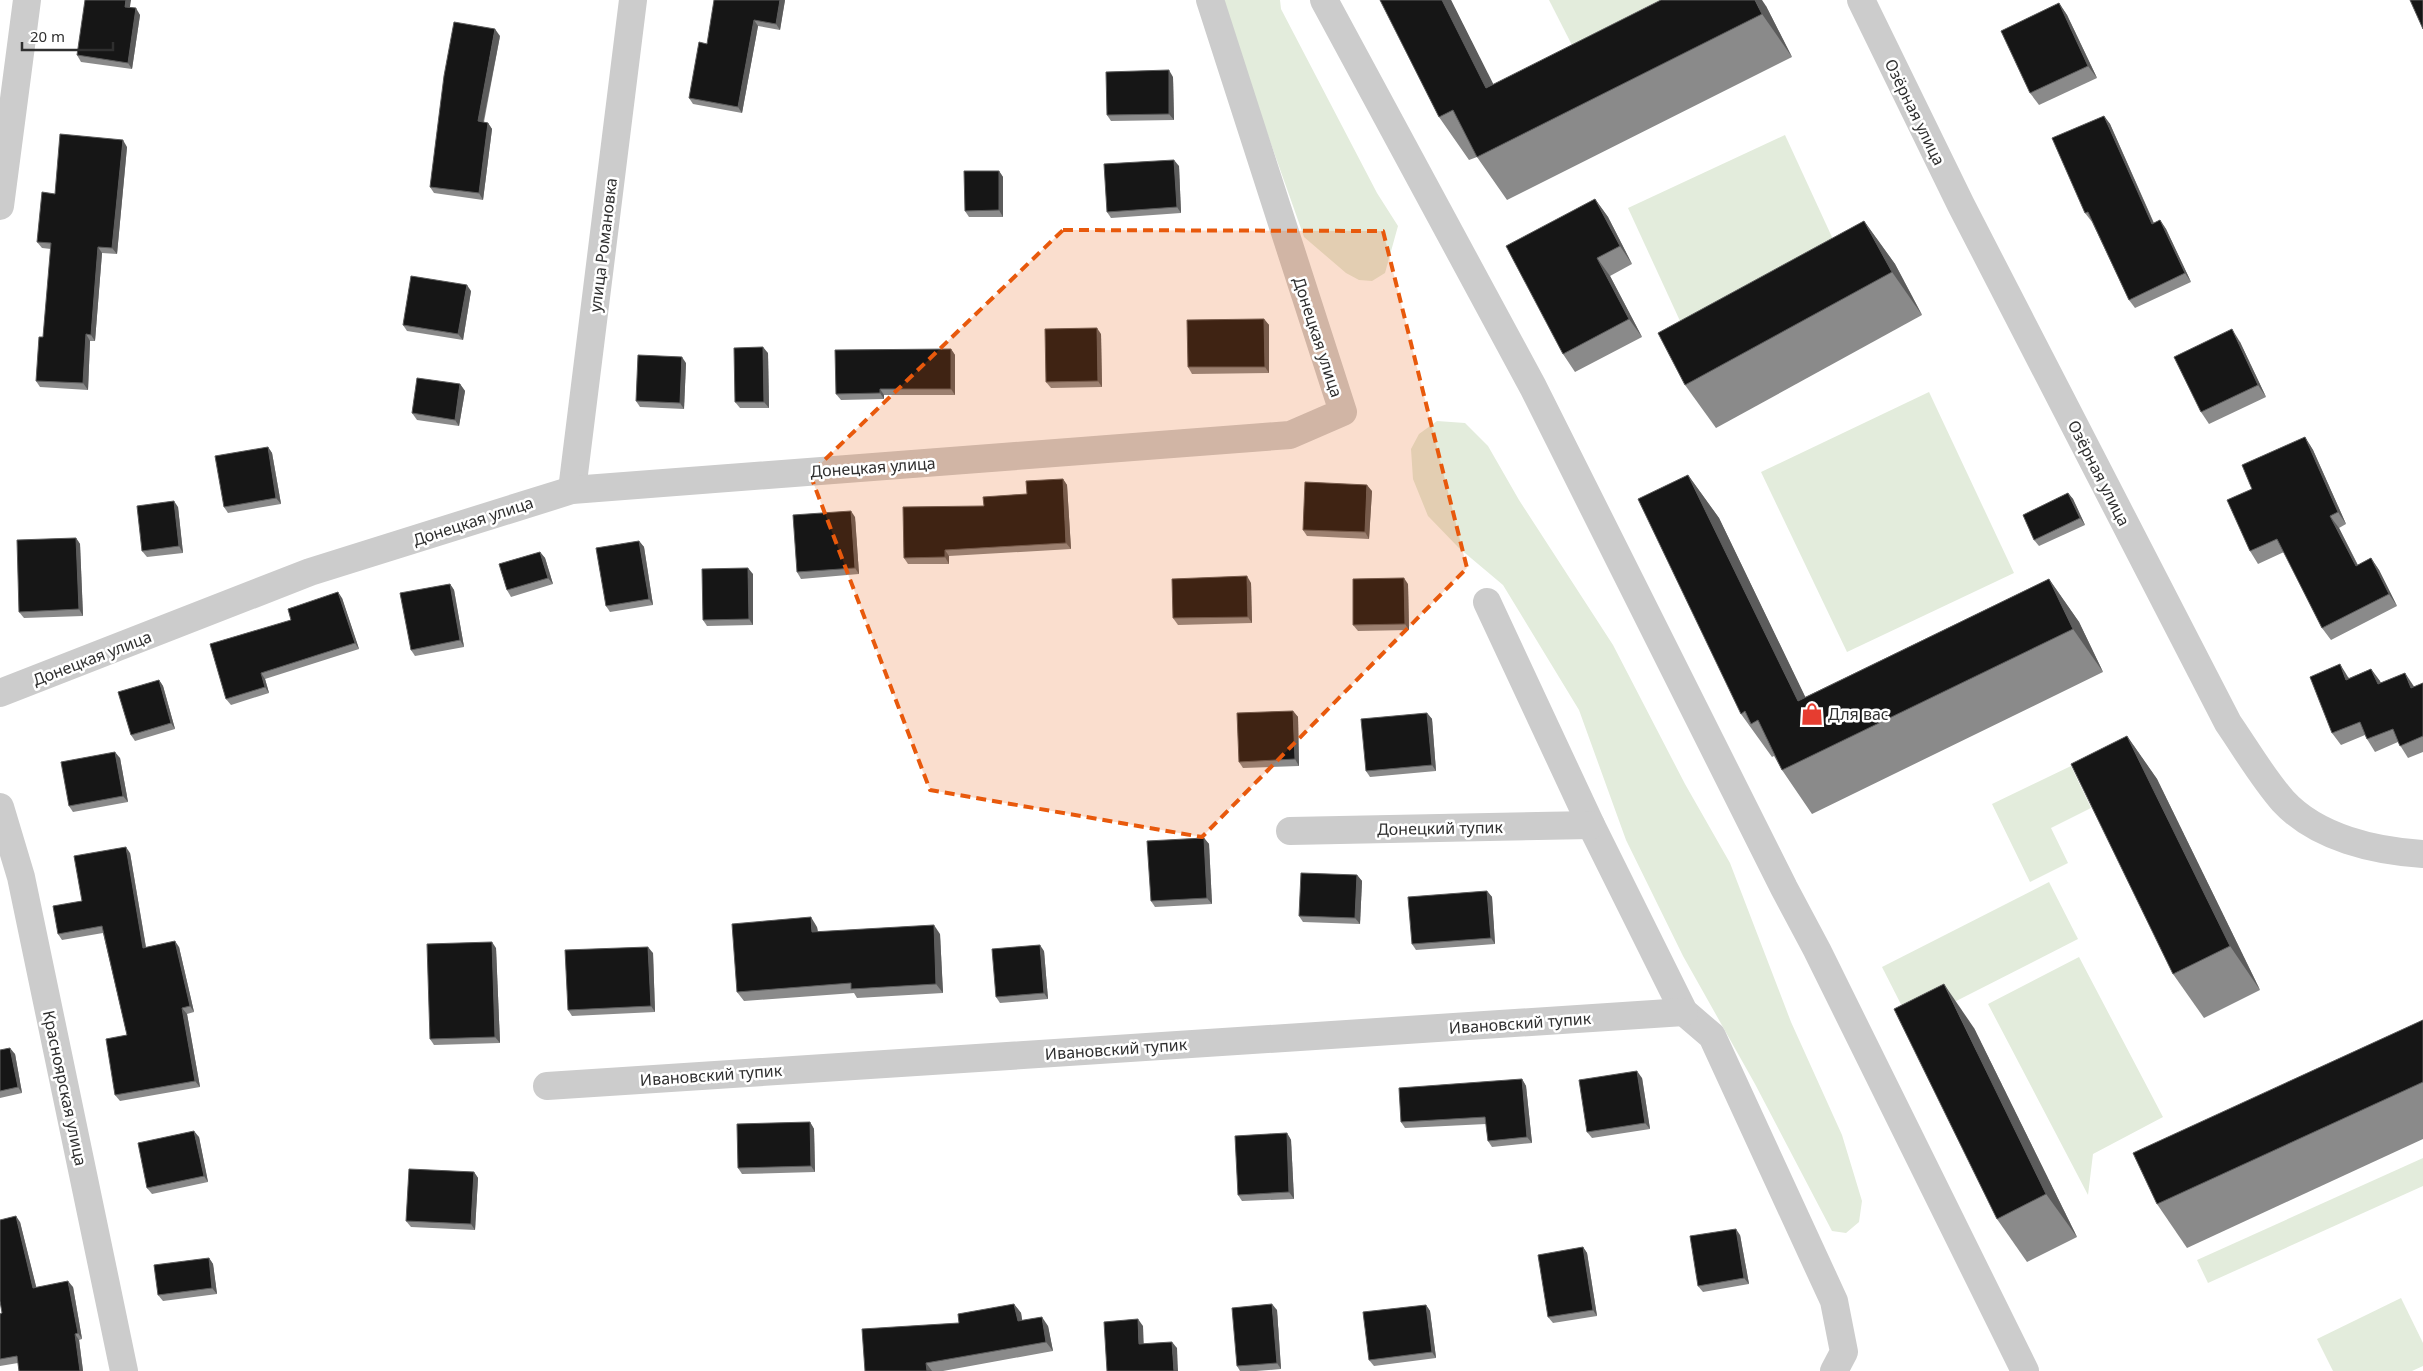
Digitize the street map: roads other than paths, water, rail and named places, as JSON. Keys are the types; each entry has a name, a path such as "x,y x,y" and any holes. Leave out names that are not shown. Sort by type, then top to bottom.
{"street":[{"path":"0,206 27,0"},
{"name":"улица Романовка","path":"572,490 633,0"},
{"name":"Донецкая улица","path":"0,694 310,572 572,490 1290,435 1343,412 1210,0"},
{"path":"1324,0 1533,387 1821,959 2024,1371"},
{"name":"Озёрная улица","path":"1861,0 1961,205 2224,714 2265,779 2285,803 2316,825 2356,844 2423,854"},
{"path":"1487,602 1591,825 1684,1012 1712,1036 1834,1301 1844,1352 1834,1371"},
{"name":"Красноярская улица","path":"0,807 21,877 124,1371"},
{"name":"Донецкий тупик","path":"1290,830 1591,825"},
{"name":"Ивановский тупик","path":"547,1086 1684,1012"}],"place":[{"name":"Для вас","path":"1812,714"}]}
